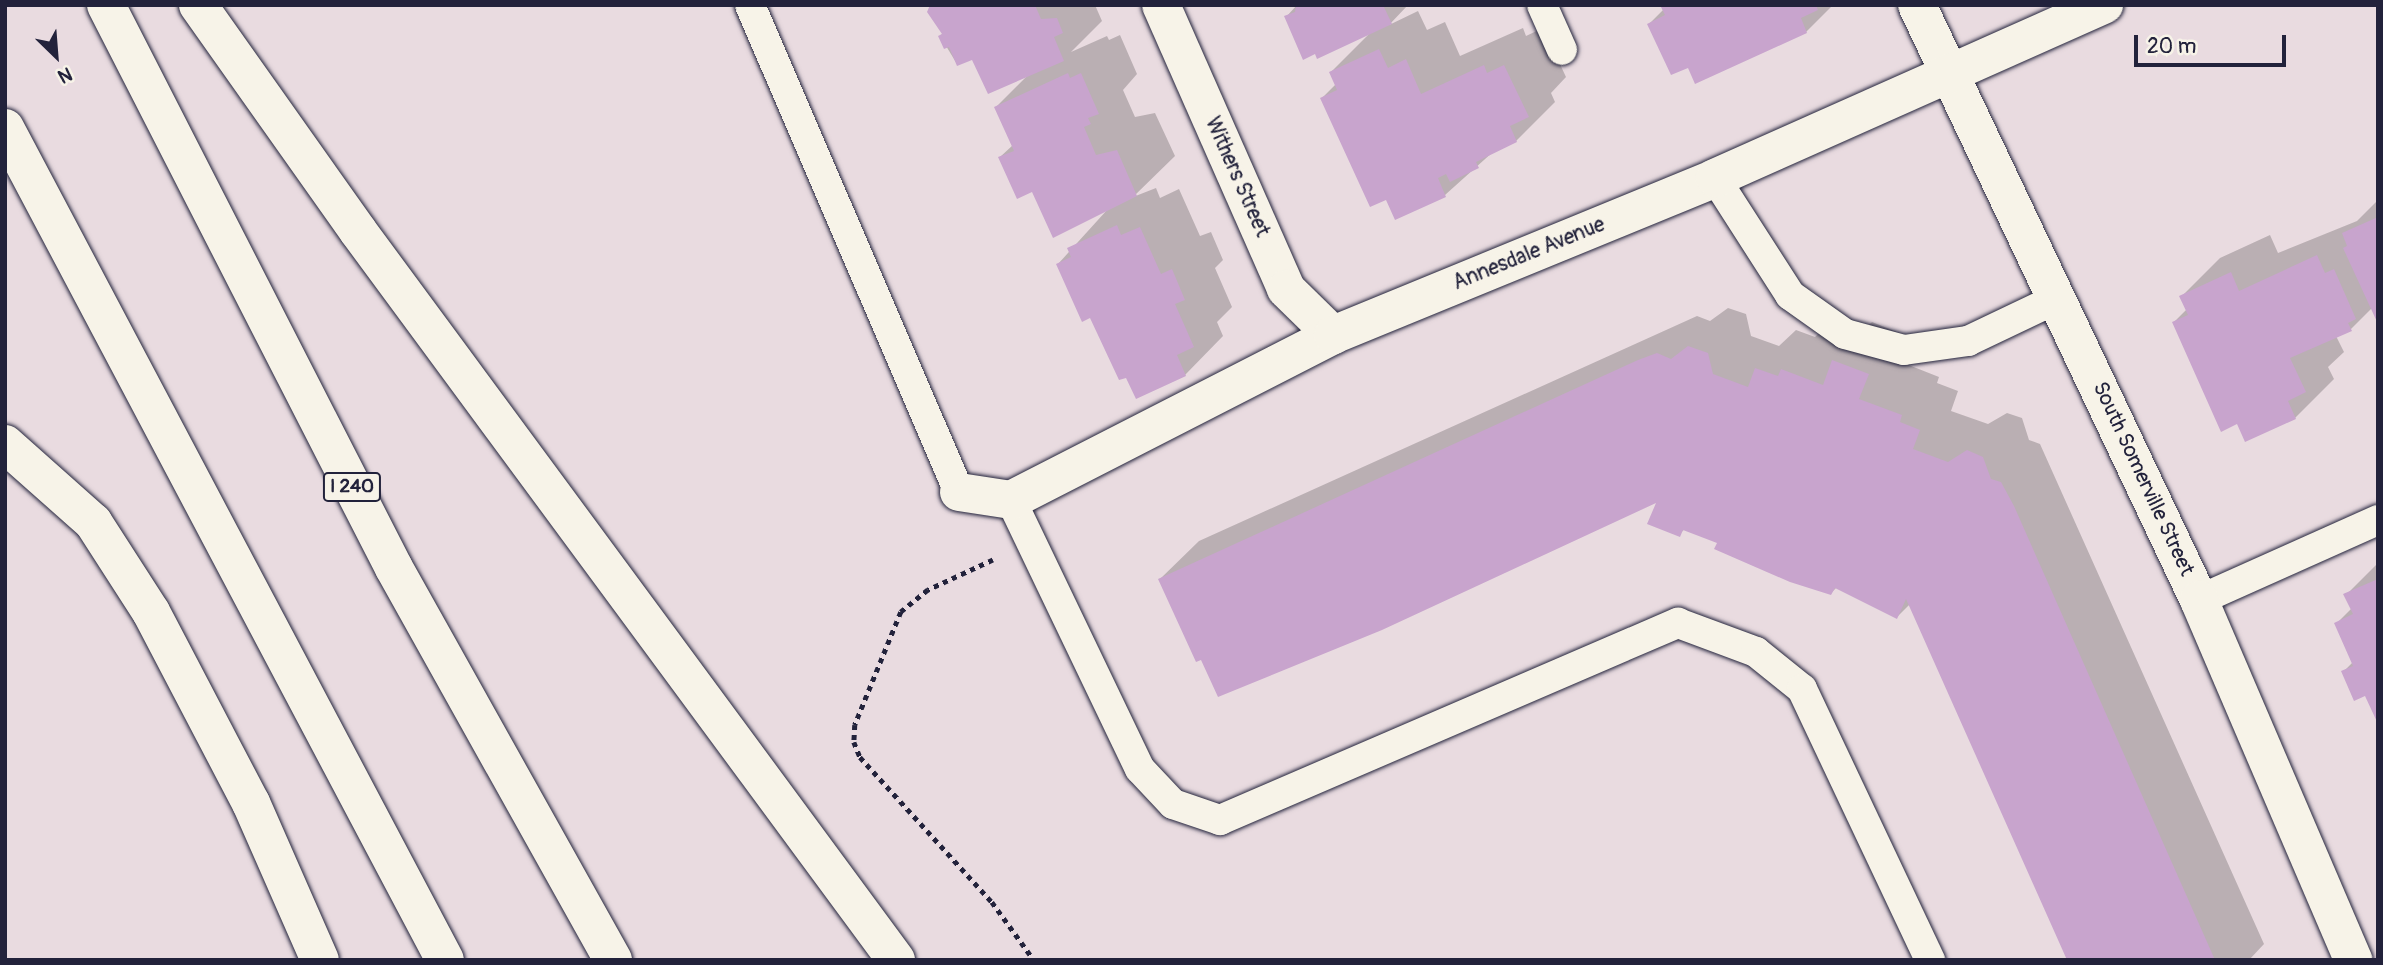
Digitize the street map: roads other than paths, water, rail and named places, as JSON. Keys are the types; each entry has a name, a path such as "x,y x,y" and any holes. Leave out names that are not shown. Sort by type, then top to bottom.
{"main road":[{"name":"I 240","path":"106,5 394,568 613,960"},
{"path":"198,5 358,231 896,960"},
{"name":"Withers Street","path":"1161,5 1286,289 1333,335"},
{"name":"South Somerville Street","path":"1917,5 2199,600 2353,960"},
{"name":"Annesdale Avenue","path":"1011,500 1333,335 1715,178 2104,5"},
{"path":"5,128 445,960"},
{"path":"5,444 93,522 151,612 251,803 320,960"},
{"path":"959,492 1011,500"}],"lane":[{"path":"750,5 959,492"},
{"path":"1542,5 1562,50"},
{"path":"1715,178 1790,295 1845,334 1904,350 1968,341 2058,299"},
{"path":"1011,500 1140,769 1173,804 1220,820 1678,623 1756,652 1802,689 1930,960"},
{"path":"2199,600 2378,520"}]}
